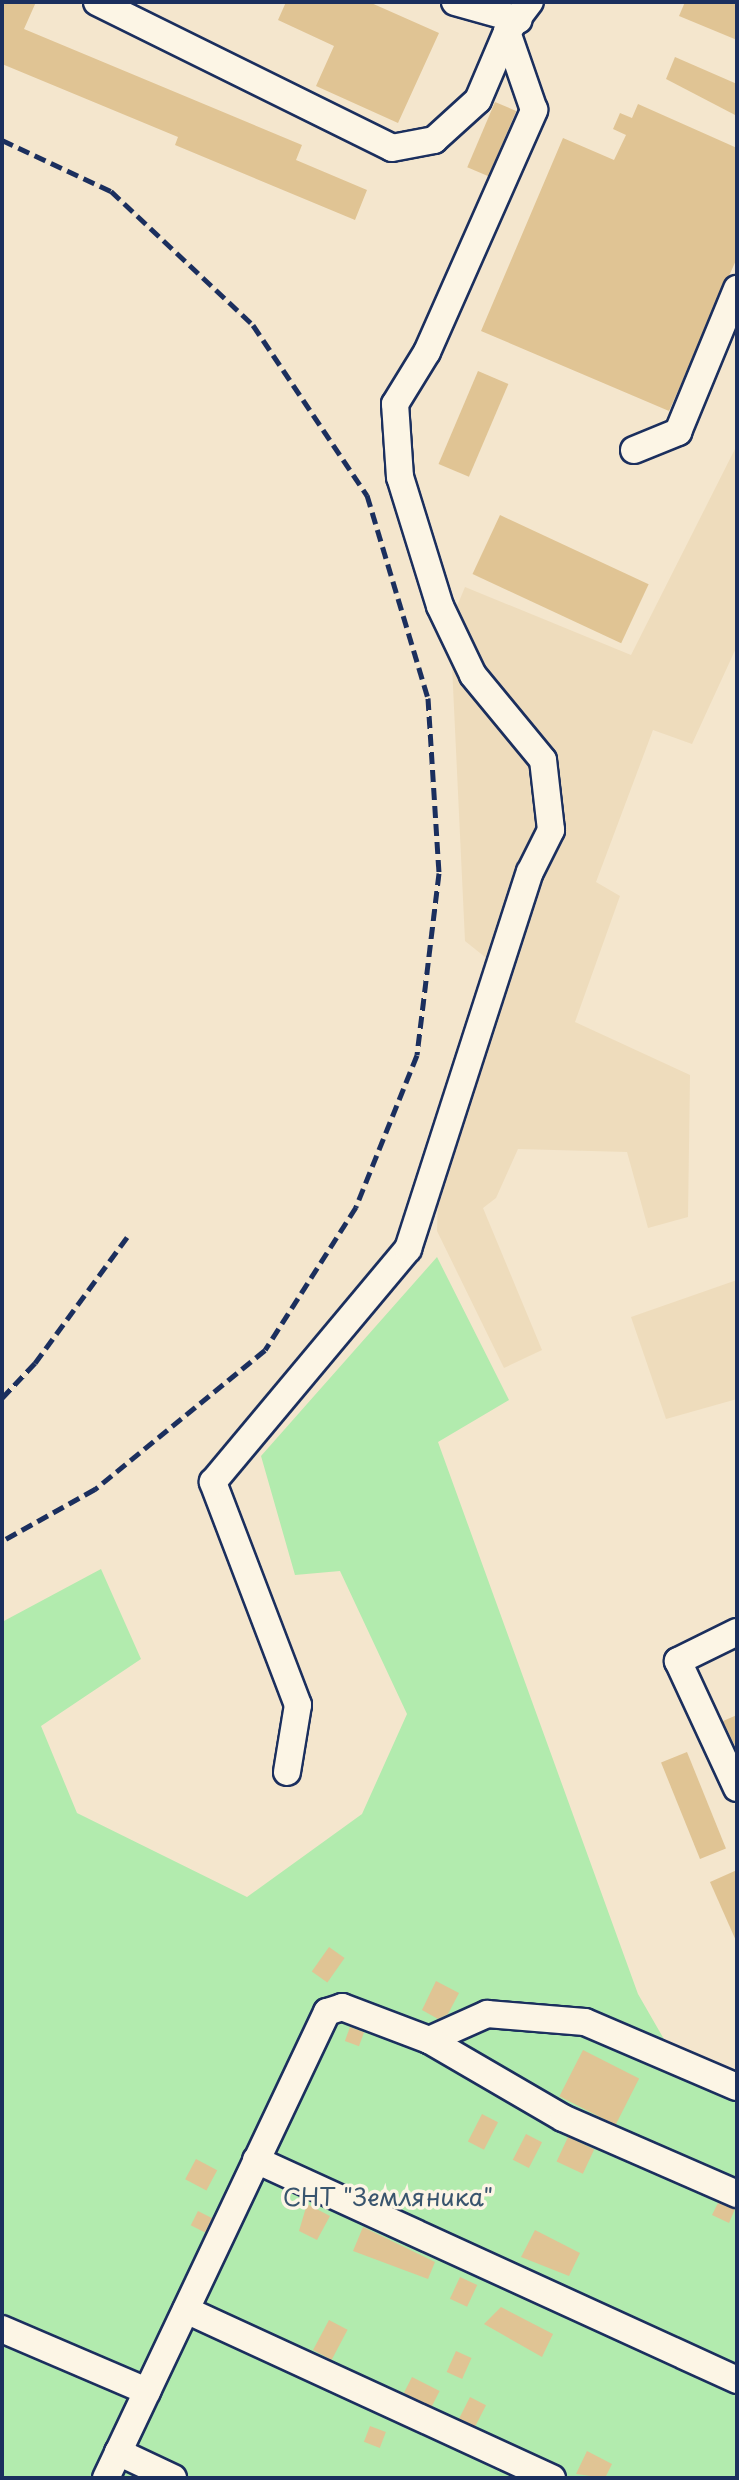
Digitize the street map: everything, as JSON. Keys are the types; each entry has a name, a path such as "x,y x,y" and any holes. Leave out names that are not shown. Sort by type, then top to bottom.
{"lane":[{"path":"97,2 392,148 434,140 478,100 519,18"},
{"path":"455,2 519,18"},
{"path":"287,1772 298,1705 213,1482 408,1249 530,872 551,830 543,760 473,675 440,606 400,477 395,404 427,352 534,110 519,18"},
{"path":"634,450 678,432 737,289"},
{"path":"737,1632 678,1661 737,1788"},
{"path":"106,2478 327,2012 342,2007 429,2040 563,2118 737,2194"},
{"path":"429,2040 487,2014 585,2022 737,2087"},
{"path":"256,2160 737,2380"},
{"path":"186,2310 552,2478"},
{"path":"2,2329 147,2391"},
{"path":"118,2452 173,2478"}],"shaded area":[{"path":"737,445 737,646 692,744 653,730 596,882 620,896 575,1022 690,1075 688,1217 648,1228 627,1152 518,1149 496,1198 483,1208 542,1350 504,1368 437,1231 439,1165 505,973 465,941 450,623 465,587 631,655"},
{"path":"737,1280 737,1399 666,1419 631,1317"}],"green space":[{"name":"СНТ \"Земляника\"","path":"437,1257 509,1400 438,1442 638,1994 676,2060 737,2087 737,2478 2,2478 2,1622 101,1569 141,1659 41,1726 77,1813 247,1897 362,1814 407,1714 340,1571 295,1575 261,1456"}],"building":[{"path":"2,2 36,2 24,29 302,145 296,160 367,190 355,220 175,145 178,137 2,64"},
{"path":"286,2 369,2 439,33 398,123 316,86 334,46 278,20"},
{"path":"685,2 737,2 737,40 679,16"},
{"path":"675,57 737,84 737,116 666,79"},
{"path":"495,102 516,111 488,176 467,167"},
{"path":"638,104 737,148 737,258 669,411 481,331 563,138 614,160 626,135 613,129 620,113 632,118"},
{"path":"478,371 508,384 469,477 439,464"},
{"path":"500,515 649,584 621,643 473,574"},
{"path":"737,1715 737,1750 723,1721"},
{"path":"687,1752 726,1848 700,1859 661,1762"},
{"path":"737,1870 737,1943 710,1882"},
{"path":"329,1947 345,1958 327,1982 312,1972"},
{"path":"436,1981 459,1993 448,2014 438,2019 422,2010"},
{"path":"350,2027 364,2032 359,2046 345,2041"},
{"path":"583,2050 639,2079 616,2125 559,2096"},
{"path":"482,2114 498,2122 484,2150 468,2142"},
{"path":"526,2134 542,2142 529,2168 513,2160"},
{"path":"568,2137 594,2149 583,2174 557,2161"},
{"path":"196,2159 217,2170 206,2191 185,2179"},
{"path":"718,2203 735,2209 729,2223 712,2215"},
{"path":"307,2204 330,2216 317,2240 299,2231"},
{"path":"198,2211 212,2218 205,2233 191,2225"},
{"path":"363,2227 435,2262 428,2279 353,2251"},
{"path":"535,2230 580,2253 569,2276 521,2257"},
{"path":"460,2277 477,2285 467,2307 450,2299"},
{"path":"501,2307 553,2334 542,2357 484,2324"},
{"path":"329,2320 348,2330 332,2360 313,2350"},
{"path":"456,2351 472,2358 462,2379 447,2372"},
{"path":"412,2377 440,2391 431,2407 404,2393"},
{"path":"470,2397 486,2405 475,2427 459,2418"},
{"path":"370,2426 386,2432 380,2448 364,2442"},
{"path":"587,2451 612,2464 605,2478 576,2474"}],"railway":[{"path":"2,140 111,191 253,325 367,495 428,698 439,873 417,1055 356,1207 265,1350 95,1489 2,1541"},
{"path":"2,1398 35,1363 130,1233"}]}
